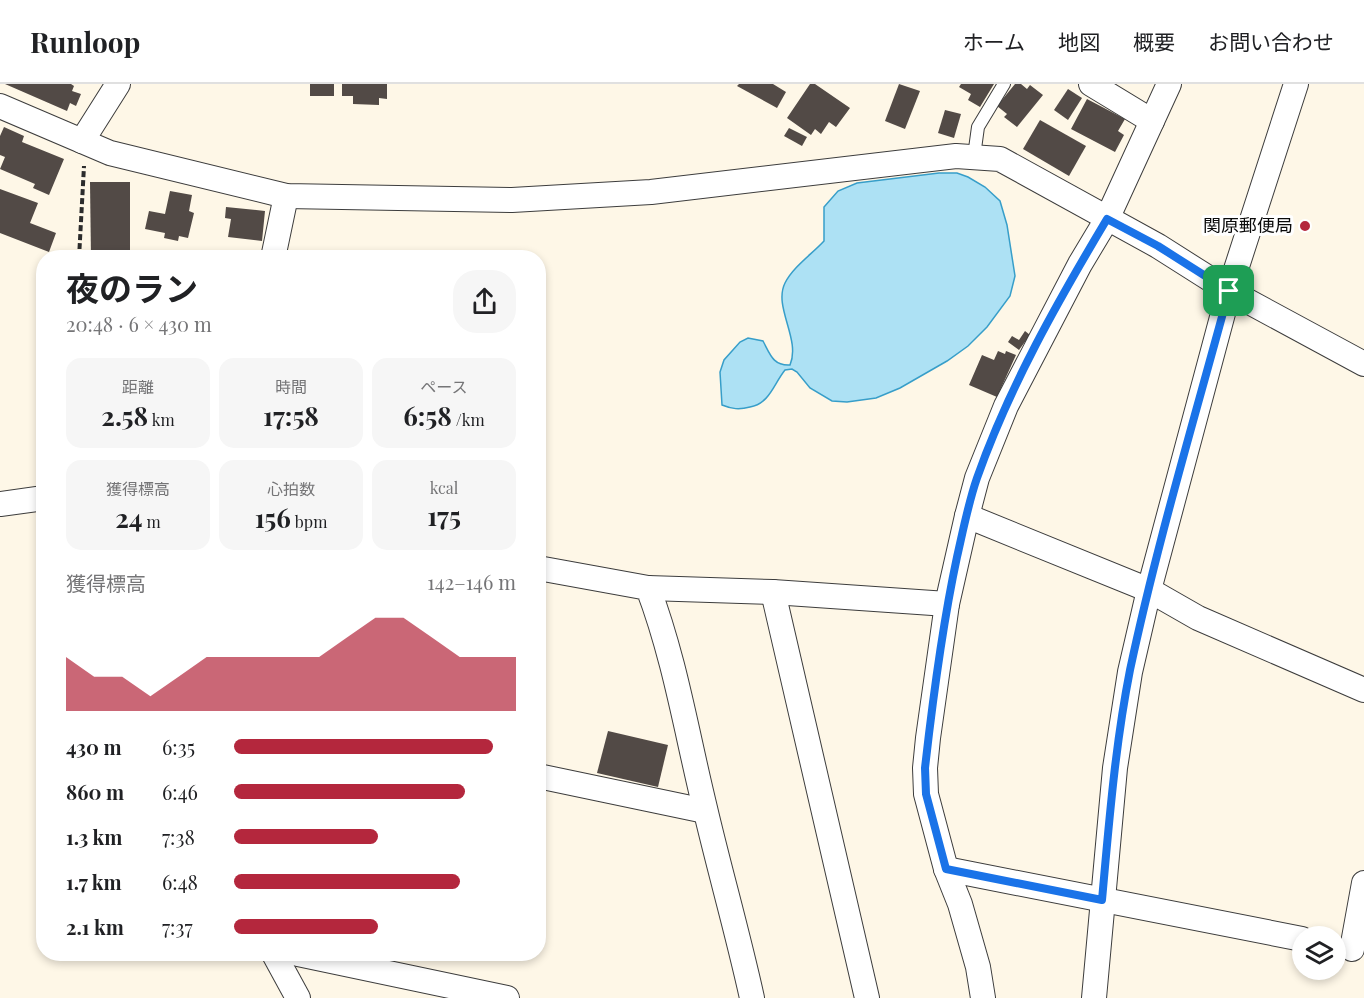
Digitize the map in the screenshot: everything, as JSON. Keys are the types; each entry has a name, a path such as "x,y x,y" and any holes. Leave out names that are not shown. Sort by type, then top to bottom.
{"street":[{"path":"82,141 118,84"},
{"path":"1091,84 1152,122"},
{"path":"983,998 978,967 960,904 946,869 926,794 925,768 947,604 977,478 1006,406 1075,274 1107,219 1169,84"},
{"path":"1094,998 1115,768 1130,672 1149,590 1229,291 1296,84"},
{"path":"0,106 110,153 286,196 512,200 651,192 956,156 1000,159 1158,246 1229,291 1364,363"},
{"path":"275,250 286,196"},
{"path":"0,504 36,499"},
{"path":"967,516 1149,590 1198,618 1364,690"},
{"path":"546,569 648,588 773,592 947,604"},
{"path":"648,588 669,652 705,811 738,934 752,998"},
{"path":"773,592 867,998"},
{"path":"546,778 705,811"},
{"path":"946,869 1292,937"},
{"path":"1350,949 1364,883"},
{"path":"278,961 298,998"},
{"path":"331,961 507,998"}],"lane":[{"path":"974,156 978,127 1004,84"}],"path":[{"path":"79,250 84,159 82,141"}],"water":[{"path":"957,173 968,177 985,187 1000,201 1007,225 1015,276 1010,296 987,327 968,346 947,361 900,388 876,398 847,402 832,401 810,388 792,369 785,370 771,393 757,405 739,409 722,405 720,372 724,360 740,342 748,338 763,341 776,361 790,365 792,345 784,313 782,292 793,272 824,241 824,207 838,191 857,183"}],"building":[{"path":"5,84 71,84 74,86 72,91 81,94 76,106 70,103 67,111"},
{"path":"310,84 334,84 334,96 310,96"},
{"path":"342,84 387,84 387,99 379,98 379,105 353,104 353,96 342,96"},
{"path":"739,84 773,84 786,92 777,108 737,86"},
{"path":"810,84 815,84 850,108 836,127 829,122 821,134 815,129 811,135 787,118"},
{"path":"899,84 920,91 905,129 885,121"},
{"path":"961,84 994,84 980,107 968,100 971,94 959,87"},
{"path":"1015,84 1021,84 1027,89 1030,85 1043,95 1017,127 1004,117 1007,114 997,106"},
{"path":"1068,89 1082,98 1068,120 1054,110"},
{"path":"1087,99 1125,119 1118,131 1124,135 1115,152 1071,129"},
{"path":"945,110 961,114 954,138 938,133"},
{"path":"1040,120 1086,146 1069,176 1023,149"},
{"path":"4,127 24,136 22,142 64,159 49,195 33,188 35,184 0,169 5,157 0,155 0,136"},
{"path":"789,128 807,137 802,146 784,136"},
{"path":"90,182 130,182 130,250 91,250"},
{"path":"0,189 38,203 30,223 56,233 50,250 44,250 0,233"},
{"path":"170,191 192,195 189,211 194,213 188,238 179,236 178,241 164,238 165,233 145,229 149,211 165,214"},
{"path":"226,207 265,211 262,241 228,237 231,219 225,218"},
{"path":"1025,331 1030,335 1019,350 1008,342 1012,336 1019,340"},
{"path":"998,351 1016,355 997,397 969,385 982,355 994,360"},
{"path":"608,731 668,745 658,787 597,773"}],"place":[{"name":"関原郵便局","path":"1305,226"}],"route":[{"path":"1107,219 1158,246 1229,291 1149,590 1130,672 1115,768 1102,900 946,869 926,794 925,768 934,692 947,604 967,516 977,478 1006,406 1080,264 1107,219"}]}
